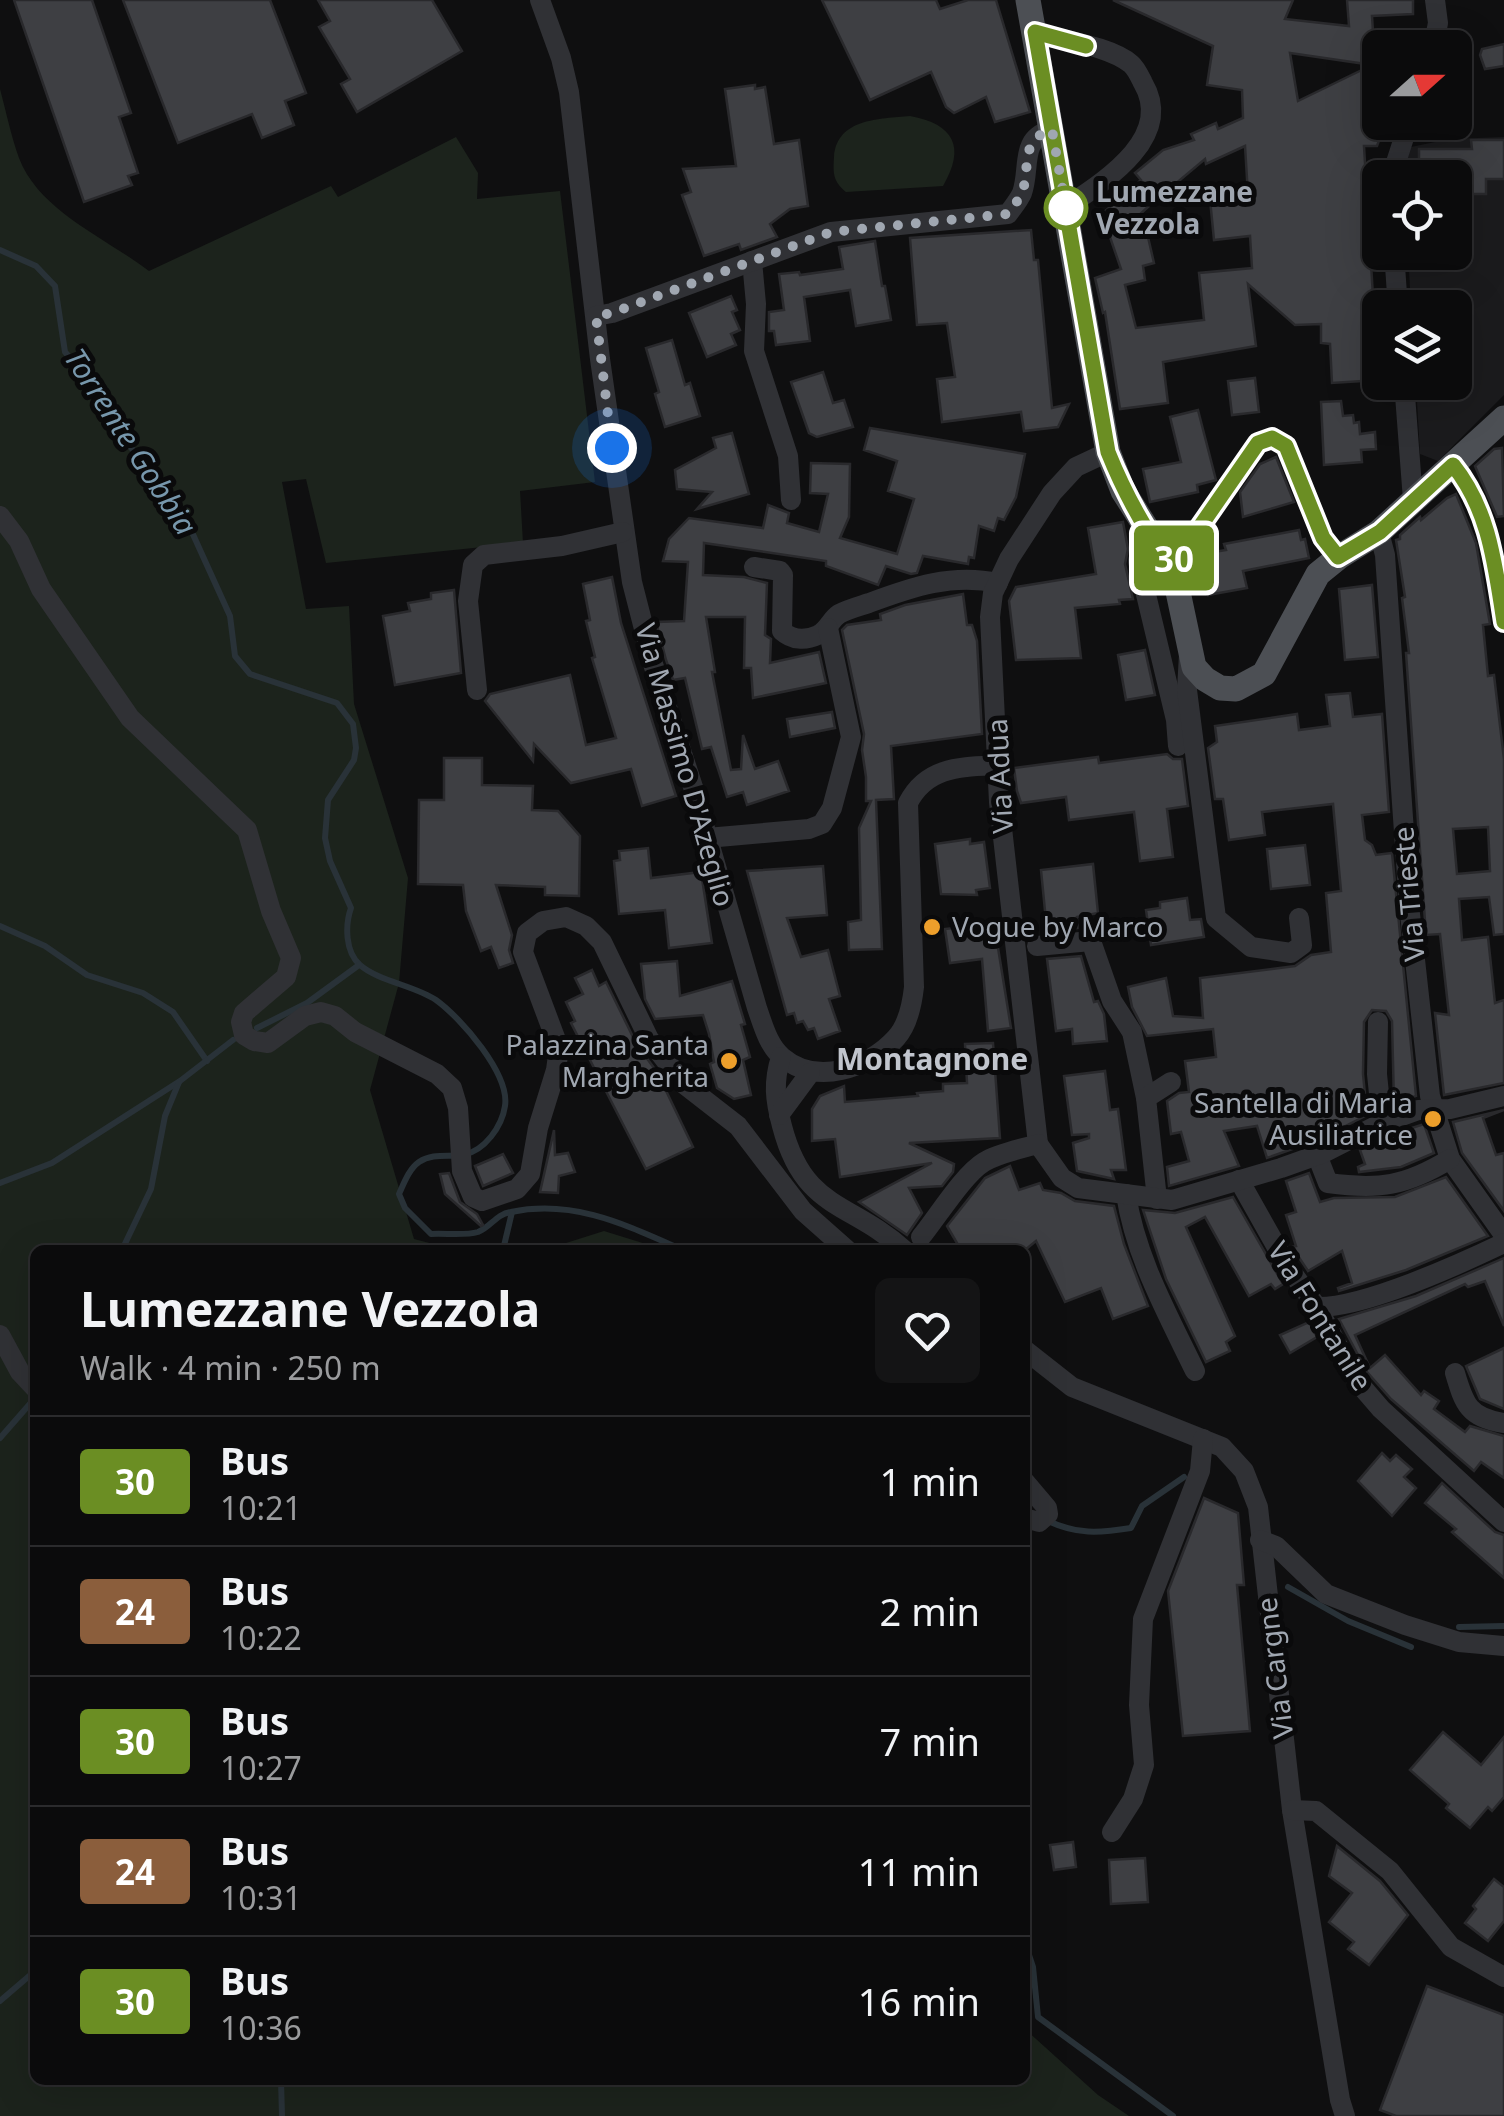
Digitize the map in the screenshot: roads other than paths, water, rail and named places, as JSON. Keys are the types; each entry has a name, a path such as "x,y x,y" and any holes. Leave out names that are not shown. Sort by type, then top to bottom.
{"main road":[{"path":"1028,0 1108,452 1123,491 1168,562 1181,602 1189,652 1204,679 1220,688 1236,689 1264,674 1318,574 1380,532 1504,418"}],"street":[{"name":"Via Massimo D'Azeglio","path":"540,0 569,92 623,532 653,664 757,1008 768,1037 782,1057"},
{"path":"1435,0 1437,30"},
{"path":"1035,32 1106,52 1132,64 1152,99 1149,132 1134,153 1066,207"},
{"path":"596,316 831,232 1008,214 1022,193 1030,143 1052,130"},
{"path":"752,261 756,304 754,351 788,456 791,500"},
{"path":"1405,400 1412,500"},
{"path":"1168,562 1181,554 1258,443 1272,438 1286,446 1323,538 1338,557"},
{"name":"Via Adua","path":"1038,1144 999,802 992,594 1052,493 1076,467 1108,452"},
{"path":"1453,465 1469,485 1492,543 1504,622"},
{"path":"0,516 20,541 42,590 130,718 247,830 271,910 291,958 286,977 244,1012 244,1035 268,1043 305,1016 321,1012 335,1016 355,1032 437,1074 452,1088 458,1108 462,1171 473,1197 482,1201 517,1189 530,1174 559,1048 523,952 527,934 543,921 566,917 586,926 602,942 650,1039 684,1084 738,1126 803,1211 841,1245"},
{"path":"477,690 468,600 473,565 484,555 562,546 623,532"},
{"name":"Via Trieste","path":"1380,532 1385,555 1408,905 1427,1075 1450,1159 1502,1230"},
{"path":"1148,534 1138,560 1176,720 1178,746"},
{"path":"754,566 783,575 782,631 789,638 816,636 828,628 837,614 920,584 972,578 998,582"},
{"path":"707,838 809,829 822,824 832,808 851,736 828,628"},
{"path":"1189,652 1188,690 1216,918 1251,948 1291,953 1302,945 1299,918"},
{"path":"999,766 928,776 908,803 914,987 912,1009 898,1037 851,1067 828,1073 810,1073 782,1057 774,1079 788,1151 807,1182 842,1210 890,1237 912,1243 947,1206 967,1176 986,1161 1038,1144 1062,1178 1078,1188 1157,1199 1182,1198 1318,1155 1382,1122 1435,1107 1450,1109 1504,1096"},
{"path":"1037,946 1091,941 1112,1001 1132,1032 1146,1098 1157,1199"},
{"path":"1378,1022 1377,1074 1382,1122"},
{"path":"779,1115 810,1073"},
{"path":"1146,1098 1170,1082"},
{"path":"1318,1155 1328,1183 1359,1187 1388,1186 1421,1177 1450,1159"},
{"name":"Via Fontanile","path":"1239,1180 1356,1380 1380,1408 1504,1522"},
{"path":"1126,1194 1130,1221 1194,1372"},
{"path":"1316,1307 1332,1308 1469,1260 1502,1230"},
{"path":"0,1335 30,1383"},
{"name":"Via Cargne","path":"1030,1354 1072,1386 1222,1446 1244,1471 1258,1507 1292,1810 1340,2100 1346,2116"},
{"path":"1455,1373 1464,1404 1488,1421 1504,1423"},
{"path":"1112,1832 1133,1799 1144,1765 1139,1704 1143,1620 1200,1470 1203,1439"},
{"path":"1030,1488 1046,1508 1037,1518"},
{"path":"1260,1540 1276,1546 1326,1594 1459,1642 1504,1646"},
{"path":"1292,1810 1316,1812 1390,1870 1451,1947 1504,1976"}],"waterway":[{"name":"Torrente Gobbia","path":"0,250 36,266 55,286 65,352 109,401 127,442 191,530 230,616 235,656 250,674 337,703 353,724 354,760 328,800 325,838 330,861 351,908 347,930 351,953 368,971 428,995 446,1008 482,1048 504,1093 500,1122 485,1143 471,1153 435,1156 412,1168 399,1194 405,1208 431,1234 478,1232 511,1212 556,1209 599,1217 671,1245"},
{"path":"0,926 45,946 87,975 143,993 173,1012 207,1061"},
{"path":"257,1028 307,1003 359,965"},
{"path":"0,1183 52,1163 180,1081 233,1040"},
{"path":"124,1245 151,1189 165,1116 179,1082"},
{"path":"504,1245 512,1212"},
{"path":"0,1438 30,1404"},
{"path":"1046,1520 1088,1532 1131,1528 1142,1506 1184,1477"},
{"path":"1288,1587 1348,1621 1411,1647"},
{"path":"1459,1627 1504,1626"},
{"name":"Torrente Gobbia","path":"1030,1958 1038,2017 1173,2116"},
{"path":"0,2001 30,1975"},
{"path":"281,2085 282,2116"}],"place":[{"name":"Lumezzane Vezzola","path":"1066,208"},
{"name":"Vogue by Marco","path":"932,927"},
{"name":"Palazzina Santa Margherita","path":"729,1061"},
{"name":"Santella di Maria Ausiliatrice","path":"1433,1119"}],"district":[{"name":"Montagnone","path":"932,1060"}]}
